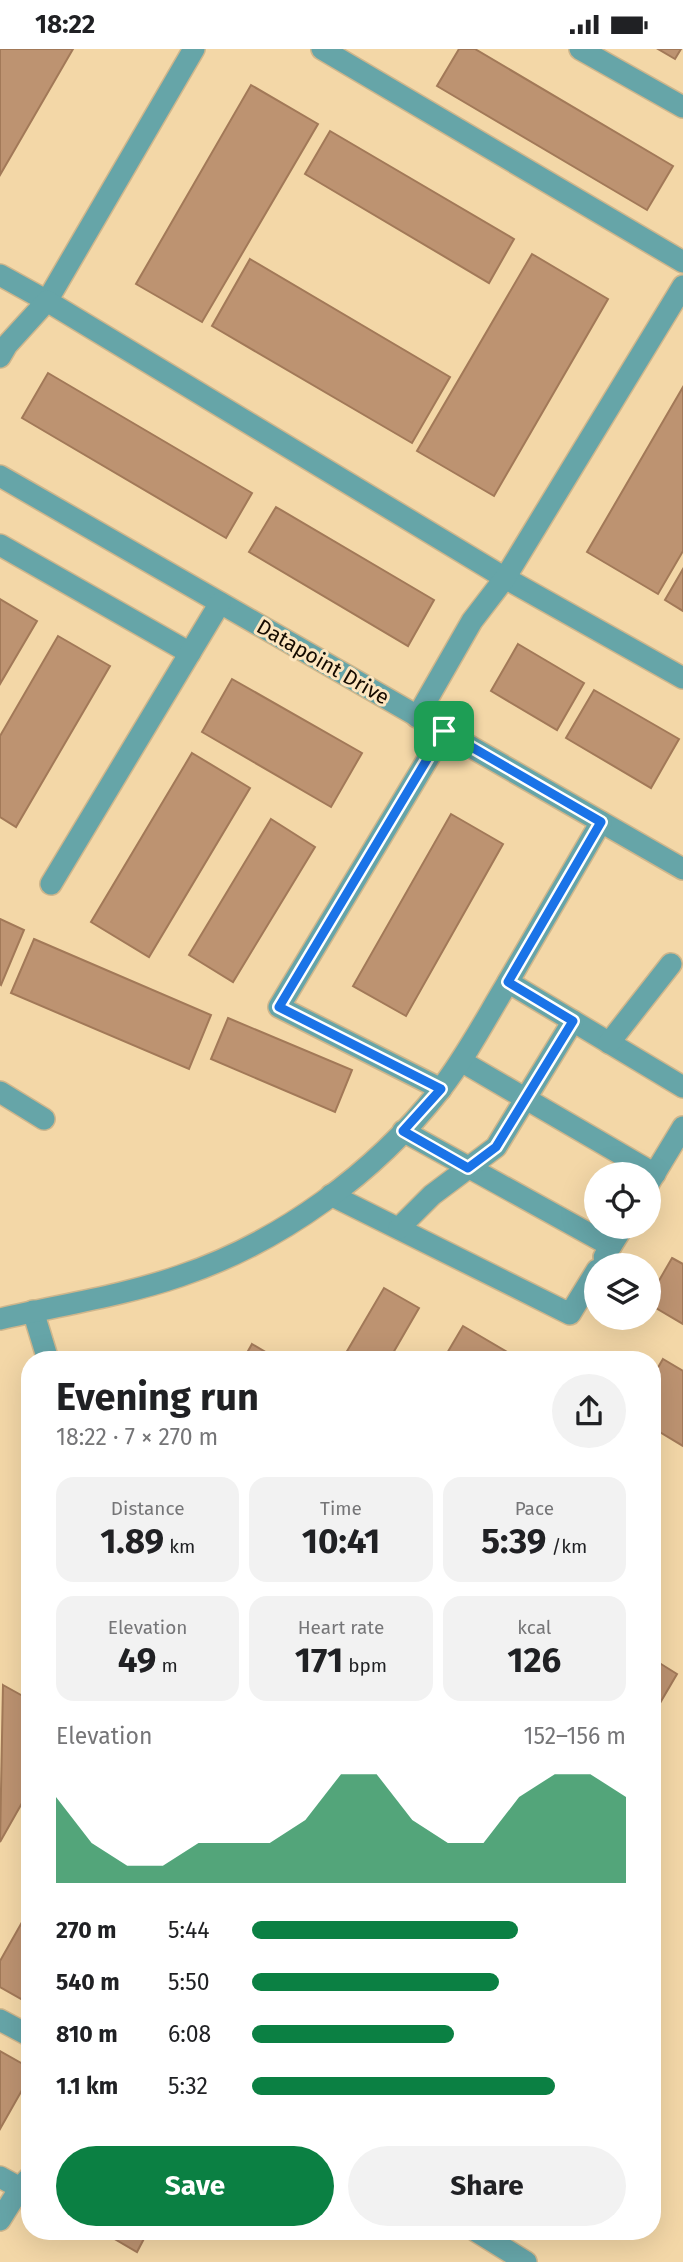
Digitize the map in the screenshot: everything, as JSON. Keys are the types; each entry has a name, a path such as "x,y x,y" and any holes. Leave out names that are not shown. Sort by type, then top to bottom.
{"street":[{"path":"0,357 7,345 47,301 194,49"},
{"path":"322,49 683,262"},
{"path":"580,49 683,107"},
{"path":"0,275 505,578 683,678"},
{"path":"417,716 472,621 505,578 683,286"},
{"name":"Datapoint Drive","path":"0,476 683,869"},
{"path":"0,545 190,653"},
{"path":"51,884 220,603"},
{"path":"441,1089 279,1007 444,731"},
{"path":"0,1319 124,1293 182,1276 259,1241 331,1195 403,1131 441,1089 461,1061 601,822"},
{"path":"610,1043 679,961"},
{"path":"508,982 683,1087"},
{"path":"399,1228 432,1195 496,1147 573,1021"},
{"path":"461,1061 625,1162"},
{"path":"0,1092 44,1119"},
{"path":"661,1164 683,1127"},
{"path":"403,1131 611,1246"},
{"path":"331,1195 570,1314 584,1291"},
{"path":"607,1253 615,1239"},
{"path":"33,1311 45,1351"},
{"path":"0,2020 21,2031"},
{"path":"0,2177 21,2182"},
{"path":"0,2220 21,2189"},
{"path":"491,2240 526,2262"}],"building":[{"path":"0,49 73,49 0,175"},
{"path":"459,49 475,49 673,166 647,210 437,86"},
{"path":"658,49 681,49 675,59"},
{"path":"251,85 318,124 202,322 136,284"},
{"path":"330,131 514,239 489,283 305,174"},
{"path":"532,254 608,299 494,496 417,451"},
{"path":"250,259 450,377 412,443 212,326"},
{"path":"48,373 252,493 226,538 22,418"},
{"path":"683,387 683,551 658,594 587,552"},
{"path":"276,507 434,600 408,646 249,552"},
{"path":"683,569 683,611 665,600"},
{"path":"0,599 37,621 0,684"},
{"path":"58,636 110,666 16,827 0,817 0,736"},
{"path":"518,644 584,683 557,730 491,691"},
{"path":"232,679 362,753 331,807 202,732"},
{"path":"594,690 679,739 651,788 566,738"},
{"path":"192,753 250,788 149,957 91,922"},
{"path":"451,814 503,844 406,1016 353,986"},
{"path":"271,819 315,847 233,982 189,955"},
{"path":"0,919 24,930 1,985 0,984"},
{"path":"34,939 211,1015 189,1069 11,993"},
{"path":"228,1018 352,1070 335,1112 211,1059"},
{"path":"672,1258 683,1264 683,1324 661,1311 661,1277"},
{"path":"384,1288 419,1308 394,1351 347,1351"},
{"path":"463,1326 506,1351 448,1351"},
{"path":"252,1344 264,1351 248,1351"},
{"path":"663,1359 683,1371 683,1446 661,1433"},
{"path":"661,1664 677,1674 661,1701"},
{"path":"3,1685 21,1695 21,1805 0,1842"},
{"path":"21,1924 21,1999 0,1987 0,1961"},
{"path":"0,2051 21,2063 21,2092 0,2129"},
{"path":"116,2240 143,2240 137,2252"}],"route":[{"path":"444,731 601,822 508,982 573,1021 496,1147 468,1168 403,1131 441,1089 279,1007 444,731"}]}
